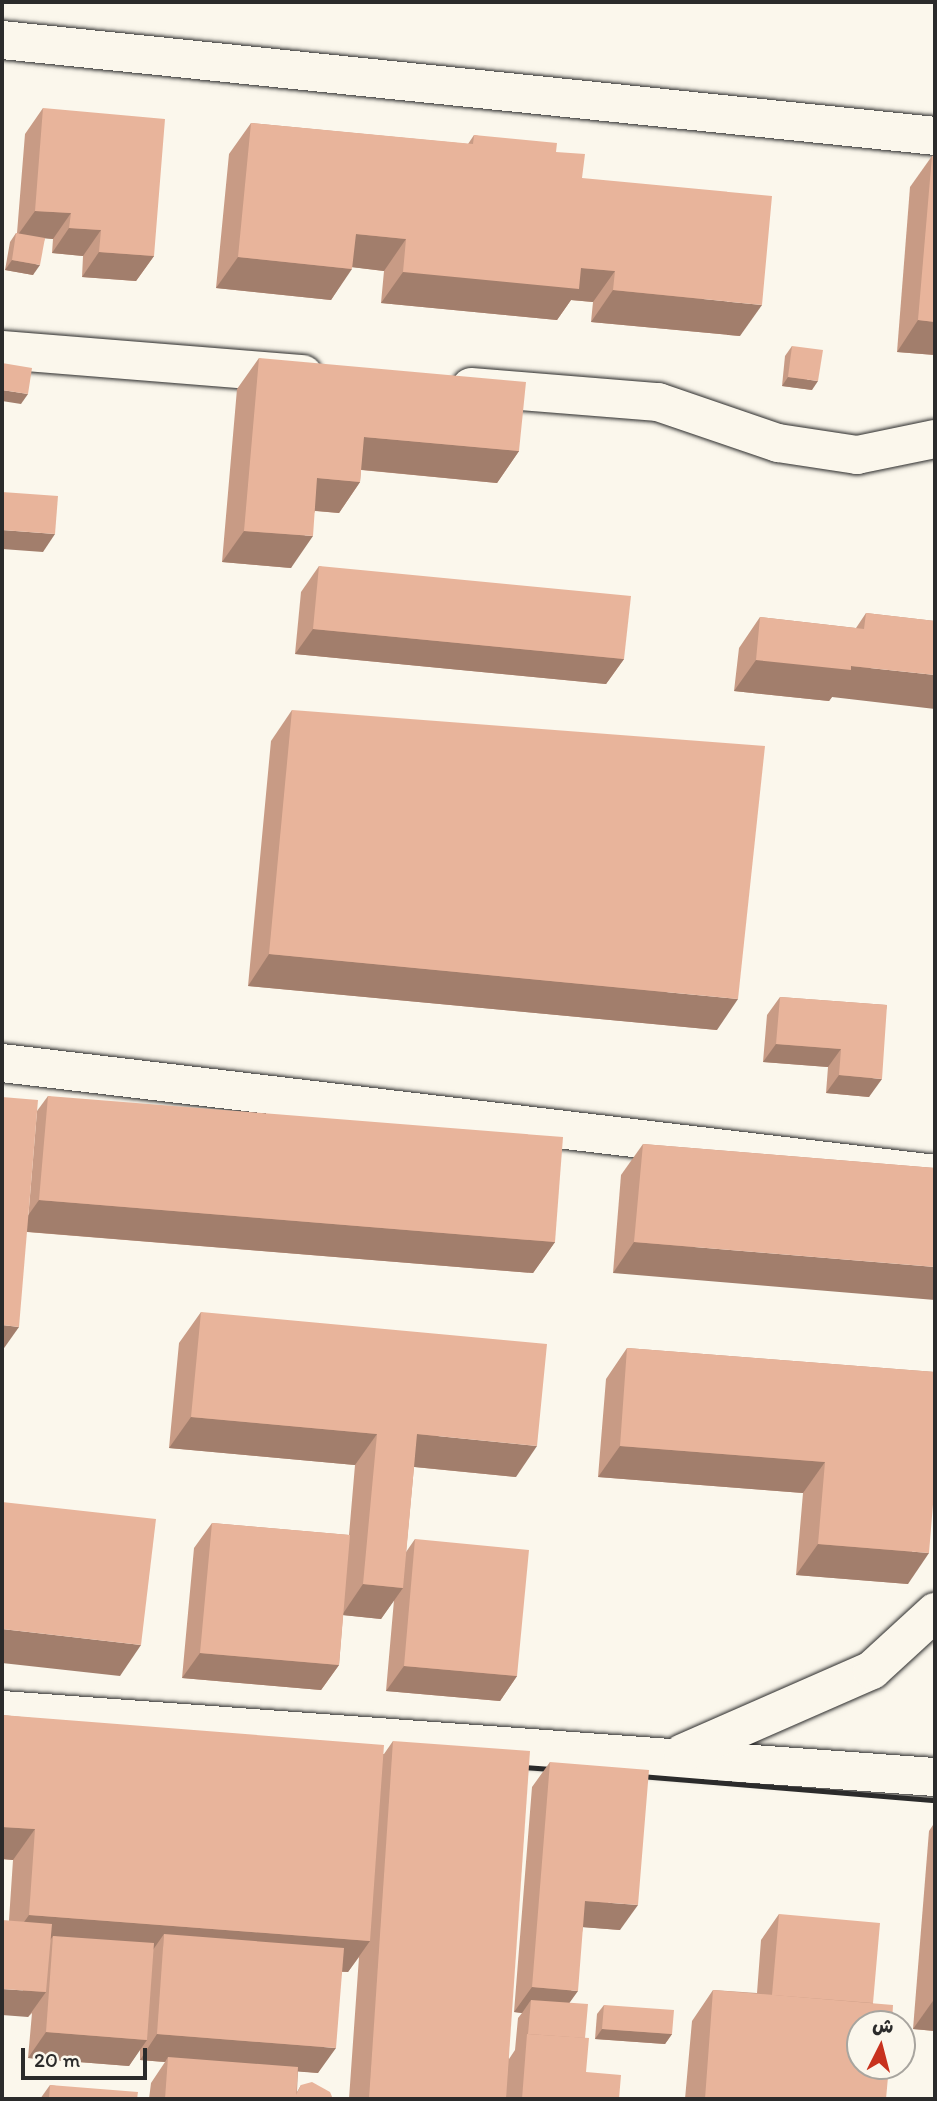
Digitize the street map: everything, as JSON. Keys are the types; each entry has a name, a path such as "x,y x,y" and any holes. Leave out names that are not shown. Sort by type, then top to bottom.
{"street":[{"path":"2,40 935,136"},
{"path":"2,350 337,377"},
{"path":"434,384 658,402 778,443 858,455 935,439"},
{"path":"2,1063 935,1174"},
{"path":"678,1755 872,1670 935,1612"},
{"path":"2,1710 678,1755 935,1777"}],"building":[{"path":"43,108 165,119 154,256 99,252 101,230 69,228 71,213 35,211"},
{"path":"251,123 473,144 474,135 557,143 556,152 585,154 582,178 772,196 762,305 613,290 615,271 581,268 579,289 403,272 406,239 356,234 352,269 238,257"},
{"path":"932,156 935,156 935,322 918,320"},
{"path":"16,233 45,238 40,265 12,260"},
{"path":"792,346 823,350 818,381 788,377"},
{"path":"259,358 526,382 519,451 364,437 360,482 317,478 313,536 244,531"},
{"path":"2,363 32,368 28,394 2,390"},
{"path":"2,492 58,496 55,534 2,530"},
{"path":"319,566 631,596 624,659 313,629"},
{"path":"866,613 935,621 935,675 756,660 760,617 864,629"},
{"path":"292,710 765,746 738,999 269,954"},
{"path":"780,997 887,1005 882,1079 839,1075 841,1049 776,1044"},
{"path":"48,1096 563,1137 555,1242 39,1200"},
{"path":"2,1097 38,1100 19,1327 2,1325"},
{"path":"643,1144 935,1168 935,1267 634,1242"},
{"path":"201,1312 547,1344 537,1446 417,1434 403,1588 363,1584 377,1434 191,1417"},
{"path":"627,1348 935,1372 935,1480 929,1553 818,1544 825,1462 620,1446"},
{"path":"2,1502 156,1519 141,1645 2,1629"},
{"path":"212,1523 350,1535 339,1665 200,1653"},
{"path":"415,1539 529,1550 517,1676 404,1666"},
{"path":"2,1715 384,1745 370,1941 29,1915 35,1829 2,1827"},
{"path":"393,1741 530,1751 506,2099 369,2099"},
{"path":"550,1762 649,1770 638,1905 585,1901 578,1991 532,1987"},
{"path":"779,1914 880,1923 873,2003 772,1995"},
{"path":"2,1920 52,1924 46,1992 2,1989"},
{"path":"164,1934 344,1948 336,2048 157,2034"},
{"path":"53,1936 154,1943 147,2040 46,2032"},
{"path":"713,1990 893,2005 893,2010 846,2010 846,2080 888,2080 886,2099 705,2099"},
{"path":"531,2000 588,2004 585,2038 528,2034"},
{"path":"604,2005 674,2010 672,2034 602,2029"},
{"path":"527,2034 589,2038 586,2072 621,2075 619,2099 522,2099"},
{"path":"168,2057 298,2067 296,2099 165,2099"},
{"path":"312,2082 330,2092 333,2099 296,2099 301,2085"},
{"path":"50,2085 138,2092 137,2099 49,2099"}],"railway":[{"path":"510,1766 565,1770"},
{"path":"628,1775 935,1800"}]}
